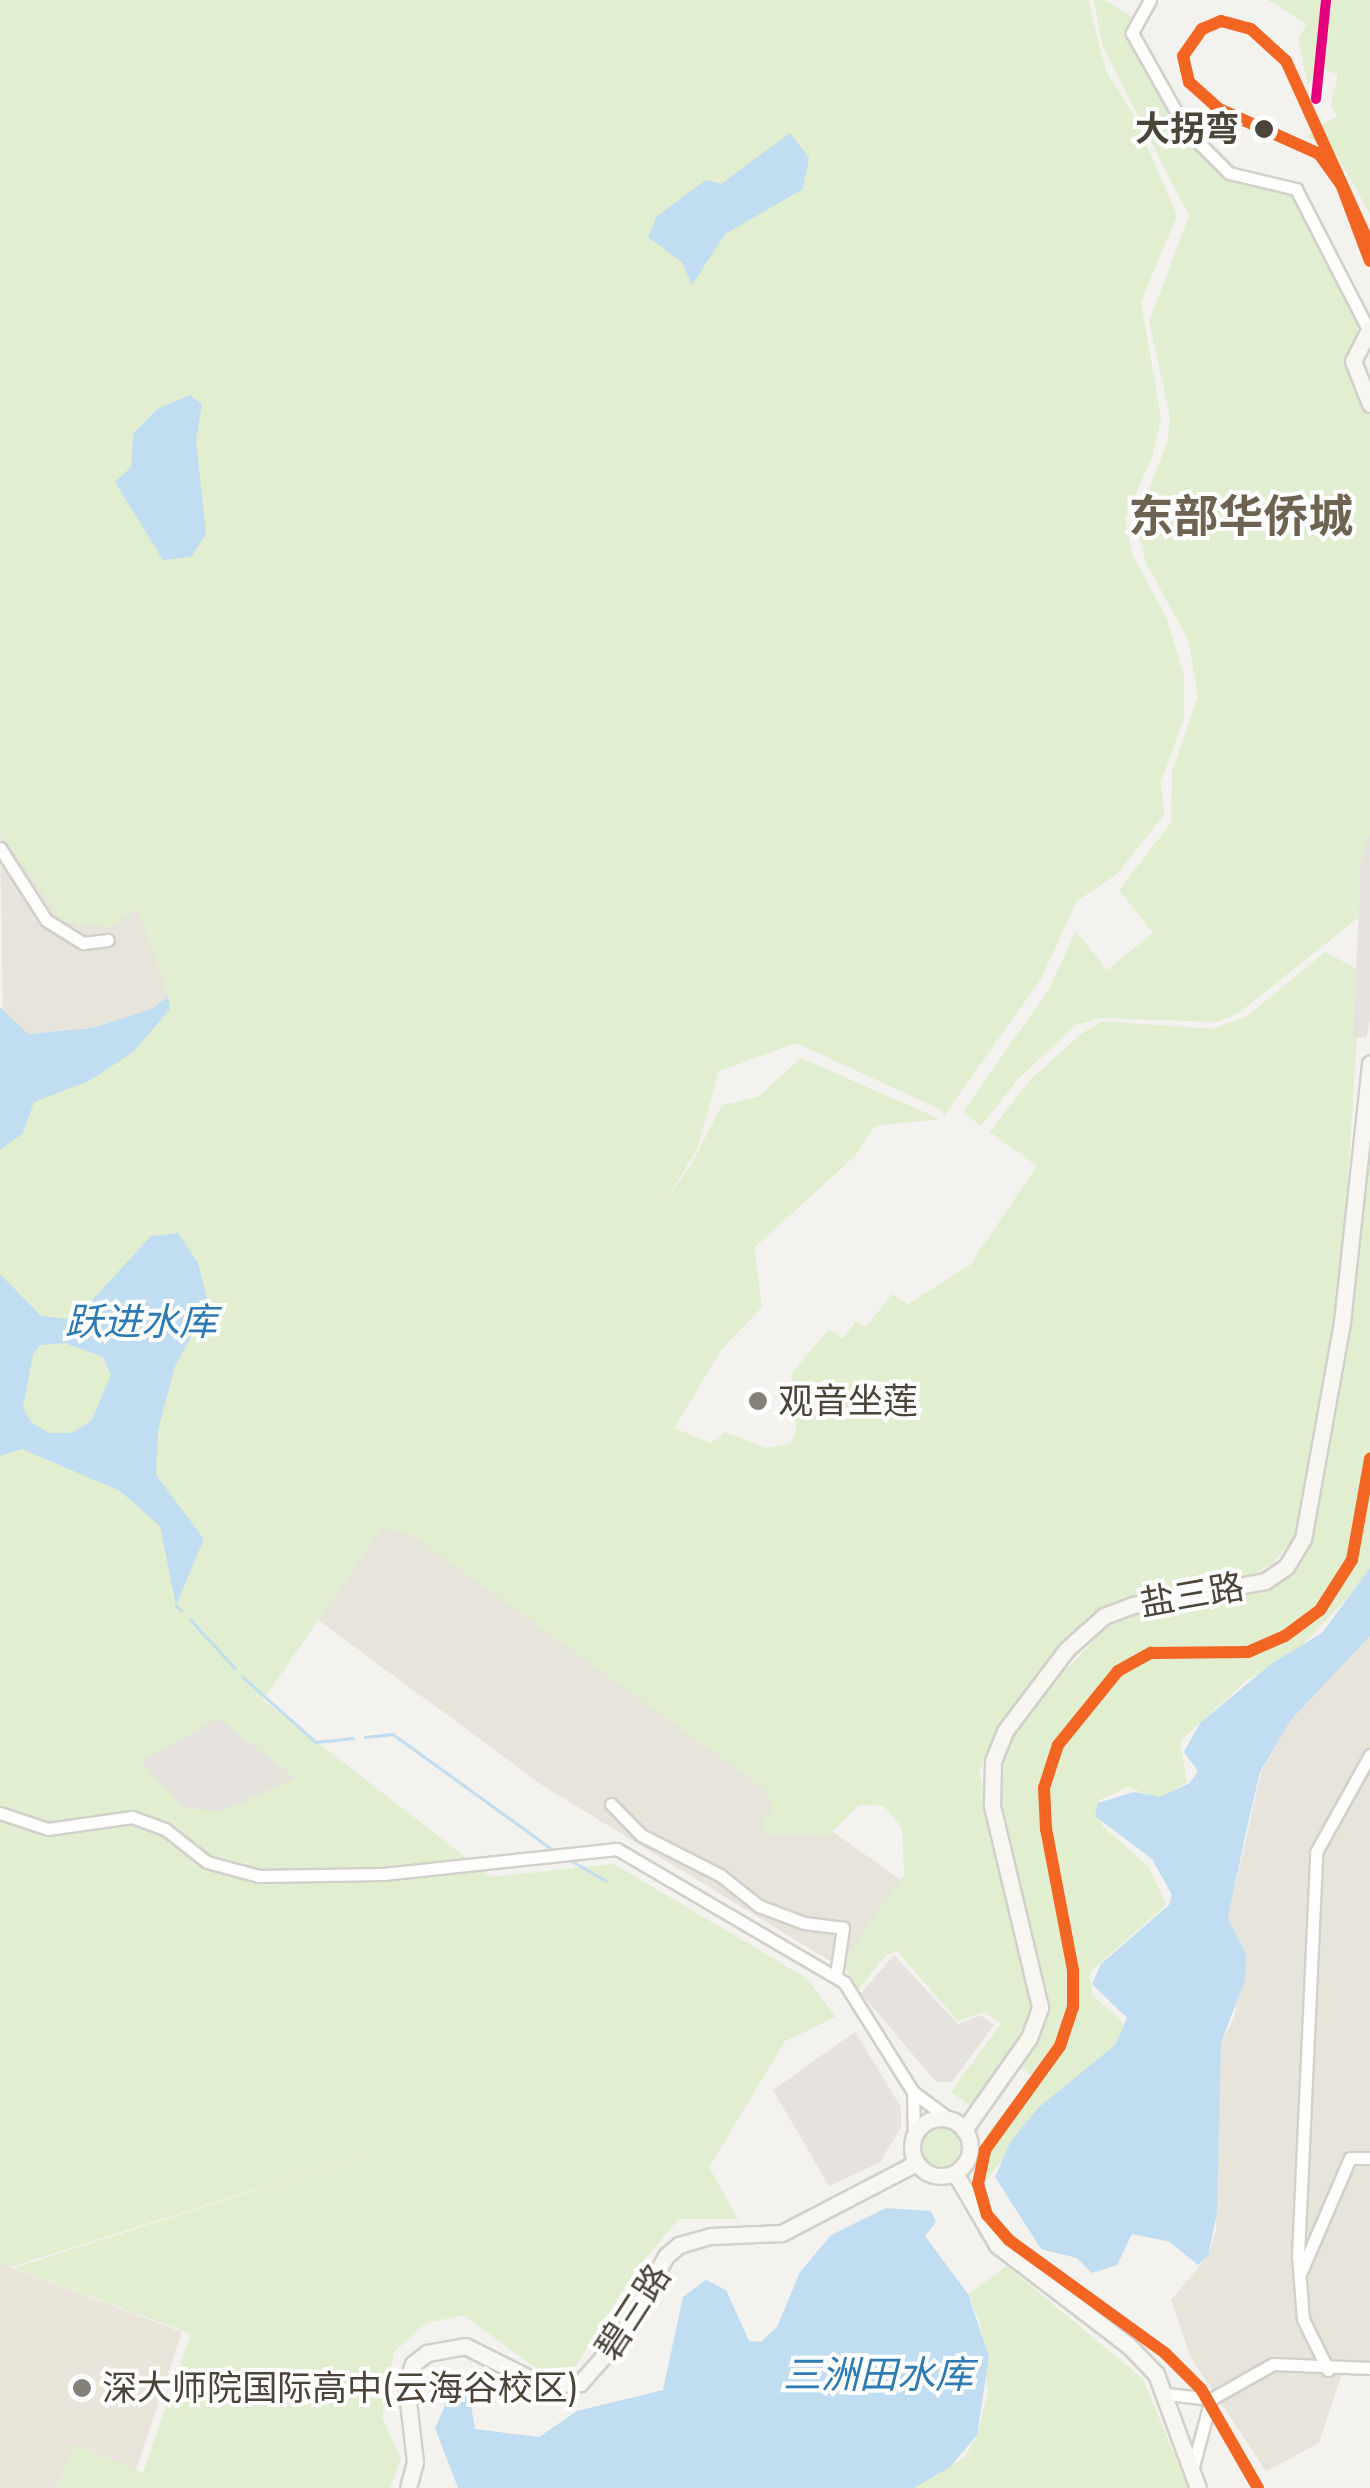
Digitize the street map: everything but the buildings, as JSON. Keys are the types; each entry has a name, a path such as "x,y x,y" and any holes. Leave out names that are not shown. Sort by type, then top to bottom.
{"main road":[{"path":"1369,329 1354,360 1370,404"},
{"name":"盐三路","path":"958,2126 1029,2038 1040,2006 992,1805 993,1761 1004,1731 1067,1649 1104,1616 1133,1605 1255,1585 1286,1567 1303,1540 1342,1322 1370,1064"},
{"path":"930,2120 958,2126 970,2150 955,2173 934,2176 916,2163 914,2135 930,2120"},
{"name":"碧三路","path":"408,2488 415,2462 406,2384 413,2364 426,2353 465,2346 541,2384 580,2383 620,2338 679,2246 711,2236 760,2239 782,2233 916,2163"},
{"path":"955,2173 997,2245 1138,2353 1167,2394 1195,2481"}],"street":[{"path":"1150,0 1132,32 1186,130 1229,172 1296,188 1369,329"},
{"path":"0,848 46,920 83,944 108,940"},
{"path":"1328,2370 1304,2319 1300,2276 1316,1852 1370,1755"},
{"path":"611,1804 641,1835 720,1874 759,1906 804,1923 843,1928 836,1975"},
{"path":"0,1813 48,1829 132,1818 165,1830 207,1862 259,1876 382,1874 617,1849 836,1975 913,2092 958,2126"},
{"path":"913,2092 914,2135"},
{"path":"1300,2276 1350,2158 1370,2158"},
{"path":"1167,2394 1211,2399 1273,2364 1328,2370 1370,2368"},
{"path":"1195,2481 1211,2399"}],"shaded area":[{"path":"1370,832 1370,1021 1366,1038 1353,1037 1361,860"},
{"path":"0,833 12,848 138,908 168,996 153,1009 92,1028 27,1034 3,1016"},
{"path":"390,1516 906,1884 843,1969 545,1787 318,1620"},
{"path":"1370,1636 1370,2372 1341,2376 1319,2443 1266,2471 1191,2358 1171,2300 1208,2256 1216,2230 1221,2043 1234,2018 1246,1954 1228,1918 1261,1772 1291,1720"},
{"path":"218,1718 295,1778 223,1811 183,1808 141,1762"},
{"path":"894,1955 958,2024 980,2015 994,2025 952,2082 936,2082 861,1993"},
{"path":"855,2032 901,2107 901,2128 879,2163 829,2186 773,2090"},
{"name":"深大师院国际高中(云海谷校区)","path":"0,2263 182,2332 136,2470 74,2444 57,2488 0,2488"}],"green space":[{"path":"0,0 1088,0 1106,71 1133,114 1177,215 1141,302 1161,418 1153,455 1125,518 1131,552 1167,619 1184,675 1184,718 1161,782 1164,815 1117,874 1076,902 1041,979 943,1117 942,1110 796,1043 719,1071 697,1149 667,1199 691,1165 722,1105 758,1097 801,1058 940,1119 875,1126 855,1156 754,1248 762,1307 721,1350 674,1428 711,1443 725,1432 765,1448 791,1443 796,1431 791,1374 829,1329 843,1339 856,1321 866,1327 892,1294 908,1304 970,1265 1037,1166 990,1132 1030,1080 1080,1035 1102,1021 1212,1029 1246,1017 1325,952 1361,971 1340,1308 1297,1534 1272,1564 1253,1574 1157,1592 1094,1615 1003,1720 979,1771 1034,2003 1016,2042 972,2107 951,2092 1001,2024 984,2012 958,2021 897,1951 886,1955 857,1991 842,1962 904,1875 902,1828 884,1806 859,1805 828,1836 768,1834 762,1824 773,1807 766,1790 412,1535 382,1528 263,1700 491,1877 614,1864 806,1978 836,2017 785,2041 709,2167 738,2219 679,2219 637,2268 575,2367 537,2369 463,2315 425,2324 394,2352 382,2418 401,2458 390,2488 57,2488 74,2444 143,2473 191,2334 14,2268 405,2142 11,2267 0,2262 0,1007 28,1034 92,1028 152,1009 168,996 138,909 109,927 62,921 0,833"},
{"path":"1105,0 1132,17 1185,125 1230,171 1294,191 1360,318 1349,366 1370,407 1370,843 1363,914 1240,1012 1218,1022 1101,1018 1076,1025 1018,1079 981,1126 963,1112 1049,989 1076,931 1107,970 1153,933 1119,890 1171,823 1172,772 1198,696 1188,639 1146,563 1136,524 1168,440 1170,416 1149,322 1189,216 1103,47 1094,1"},
{"path":"1268,0 1370,0 1370,214 1336,154 1307,136 1337,116 1331,105 1338,74 1317,69 1308,86 1298,39 1307,24"},
{"path":"1370,1079 1370,1574 1296,1652 1247,1680 1180,1741 1187,1782 1160,1800 1128,1787 1098,1801 1103,1827 1149,1867 1166,1905 1090,1972 1092,1995 1123,2022 1121,2039 1034,2118 986,2181 974,2186 987,2134 1032,2076 1019,2065 1047,2013 999,1789 1001,1762 1023,1716 1107,1626 1141,1610 1259,1587 1306,1544 1355,1278"},
{"path":"940,2127 954,2133 960,2147 954,2161 940,2167 926,2161 920,2147 926,2133"},
{"path":"1007,2266 1143,2379 1188,2488 914,2488 965,2457 977,2435 988,2392 980,2322 968,2294"}],"water":[{"path":"790,133 809,158 803,189 725,234 692,285 682,262 648,237 657,216 706,180 721,184"},
{"path":"190,395 202,404 196,441 206,534 191,557 163,560 115,482 131,467 133,434 157,409"},
{"path":"168,996 170,1009 133,1052 89,1081 34,1102 23,1133 0,1150 0,1007 28,1034 92,1028 152,1009"},
{"name":"跃进水库","path":"178,1233 198,1263 209,1306 175,1366 158,1430 156,1475 204,1539 176,1605 160,1526 120,1491 22,1449 0,1456 0,1274 41,1316 74,1320 151,1236","holes":["65,1343 103,1357 111,1375 91,1421 72,1433 49,1433 32,1423 23,1408 33,1355 40,1345"]},
{"path":"1370,1568 1370,1636 1291,1720 1260,1772 1228,1918 1246,1954 1245,1980 1221,2043 1217,2213 1208,2256 1198,2265 1170,2242 1132,2234 1117,2265 1092,2273 1077,2258 1041,2249 995,2177 1011,2141 1038,2108 1115,2045 1127,2018 1092,1984 1101,1964 1169,1905 1172,1895 1152,1859 1095,1816 1098,1803 1134,1792 1160,1797 1190,1783 1198,1771 1184,1752 1200,1723 1271,1664 1322,1633"},
{"name":"三洲田水库","path":"886,2208 931,2211 936,2222 925,2236 968,2294 989,2357 977,2435 950,2467 914,2488 458,2488 435,2428 445,2406 443,2387 466,2376 475,2429 539,2437 577,2411 663,2390 683,2297 706,2280 726,2290 749,2341 761,2342 777,2327 800,2272 831,2235"}],"waterway":[{"path":"176,1605 182,1611"},
{"path":"191,1620 235,1668"},
{"path":"243,1677 316,1742 353,1738"},
{"path":"365,1737 393,1734 553,1850"},
{"path":"572,1861 606,1881"}],"transit line":[{"path":"1316,99 1326,0"},
{"path":"1370,246 1286,61 1251,29 1221,21 1202,29 1183,56 1189,82 1219,109 1319,154 1341,184 1370,261"},
{"path":"1258,2488 1201,2389 1165,2353 1009,2240 987,2215 978,2184 985,2150 1060,2046 1073,2007 1073,1970 1046,1829 1044,1788 1058,1745 1118,1671 1151,1653 1248,1652 1285,1636 1320,1610 1352,1560 1370,1459"}],"place":[{"name":"大拐弯","path":"1264,129"},
{"name":"观音坐莲","path":"758,1401"},
{"name":"深大师院国际高中(云海谷校区)","path":"82,2388"}],"district":[{"name":"东部华侨城","path":"1241,517"}]}
